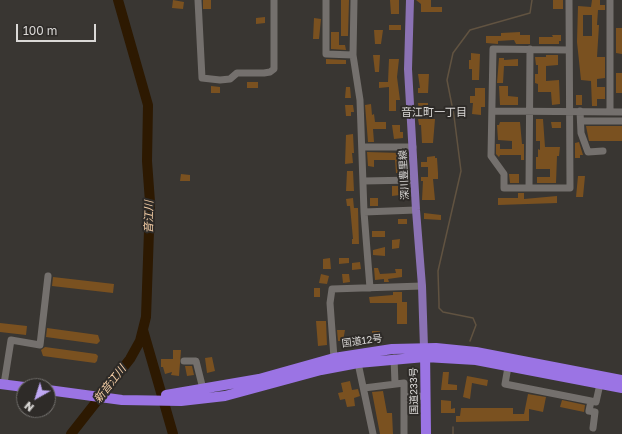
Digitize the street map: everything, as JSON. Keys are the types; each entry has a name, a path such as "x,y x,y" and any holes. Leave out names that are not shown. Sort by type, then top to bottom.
{"highway":[{"name":"国道12号","path":"108,397 159,396 203,389 259,378 334,358 392,349 425,352 476,360 622,388"},
{"name":"国道12号","path":"56,391 90,394 122,400 181,401 224,396 321,370 425,352 476,352 622,380"},
{"name":"国道233号","path":"425,352 426,434"},
{"path":"2,384 16,386"}],"main road":[{"name":"深川豊里線","path":"410,0 408,69 425,352"}],"street":[{"path":"198,0 202,78 220,80 230,79 237,73 264,73 270,72 274,69 274,0"},
{"path":"326,0 326,54 353,55"},
{"path":"354,0 353,55 359,94 364,181 364,212 370,288"},
{"path":"570,0 570,50 569,111 570,188 504,188 504,174 491,156 493,49 570,50"},
{"path":"610,0 610,112"},
{"path":"529,188 530,49"},
{"path":"492,111 622,112"},
{"path":"580,111 581,133 588,152 603,151"},
{"path":"581,121 622,121"},
{"path":"362,147 413,147"},
{"path":"364,181 414,180"},
{"path":"364,212 416,210"},
{"path":"2,384 11,340 40,345 48,276"},
{"path":"334,358 330,303 332,289 422,286"},
{"path":"394,358 395,383"},
{"path":"184,361 196,361 203,389"},
{"path":"358,363 373,434"},
{"path":"508,367 504,384 596,402 600,384"},
{"path":"364,388 404,383 404,434"},
{"path":"404,396 426,396"},
{"path":"591,401 589,410 596,412 593,428"}],"building":[{"path":"173,0 184,2 183,9 172,8"},
{"path":"203,0 211,0 211,9 203,9"},
{"path":"341,0 349,0 348,36 341,36"},
{"path":"390,0 399,0 399,14 391,14"},
{"path":"416,0 431,0 431,7 442,7 442,12 421,12 421,4"},
{"path":"553,0 563,0 563,9 553,9"},
{"path":"592,0 600,0 600,5 605,5 605,10 598,10 597,25 599,25 597,57 605,57 605,78 597,79 597,87 605,87 605,99 597,99 597,106 592,106 591,81 581,80 577,42 578,6 591,7","holes":["583,15 592,15 592,36 583,36"]},
{"path":"265,17 265,23 256,24 256,18"},
{"path":"314,18 321,19 319,39 313,39"},
{"path":"389,25 401,25 401,30 389,30"},
{"path":"616,28 622,28 622,54 616,53"},
{"path":"374,30 383,30 381,44 375,44"},
{"path":"331,32 339,32 339,45 345,45 346,50 331,49"},
{"path":"520,32 520,35 530,35 530,44 516,44 514,40 498,41 498,44 486,43 486,36 501,36 501,33"},
{"path":"552,35 561,35 561,41 559,41 559,44 539,44 539,37 553,37"},
{"path":"471,53 480,54 479,80 472,80 472,69 469,69"},
{"path":"373,55 380,55 379,72 375,72"},
{"path":"546,55 558,55 558,65 546,66 546,81 559,80 560,104 552,105 551,92 538,92 538,84 535,83 535,74 538,74 538,65 536,65 535,57 546,57"},
{"path":"499,58 504,58 504,60 518,59 518,66 504,66 503,83 497,83"},
{"path":"326,59 346,60 346,64 326,64"},
{"path":"389,59 399,59 397,77 400,100 396,100 396,111 389,111 389,87 379,88 379,82 388,82"},
{"path":"616,73 622,73 622,93 616,93"},
{"path":"418,74 429,74 428,93 418,93 418,88 420,88"},
{"path":"247,82 258,82 258,88 247,88"},
{"path":"211,86 220,87 220,93 211,93"},
{"path":"499,86 508,86 508,96 518,97 518,105 500,105"},
{"path":"346,87 350,87 351,98 345,98"},
{"path":"475,88 485,88 485,107 481,107 481,115 472,114 473,103 470,103 470,96 475,96"},
{"path":"576,95 582,95 582,105 576,105"},
{"path":"418,103 428,103 428,111 419,111"},
{"path":"371,104 372,115 374,114 375,122 386,122 386,129 373,129 374,142 368,142 365,105"},
{"path":"345,105 353,105 354,112 351,112 351,116 346,116"},
{"path":"418,119 435,119 433,143 422,143 421,125 419,125"},
{"path":"536,119 543,119 545,147 560,147 559,156 557,156 556,183 537,183 537,177 550,177 550,169 536,169 536,157 538,157 538,149 540,150 540,141 536,141"},
{"path":"500,122 520,122 522,144 524,144 524,160 521,160 521,155 500,155 499,157 496,154 496,144 500,144 500,149 512,149 512,141 498,140 497,125 499,125"},
{"path":"551,122 561,122 561,128 552,128"},
{"path":"392,125 400,125 400,132 403,132 403,138 394,139"},
{"path":"586,126 622,126 622,141 589,141"},
{"path":"353,134 353,163 345,164 346,135"},
{"path":"579,142 583,155 580,155 580,158 575,158 575,143"},
{"path":"367,152 400,153 403,173 396,173 395,160 374,160 374,167 368,166"},
{"path":"435,156 435,158 437,158 438,179 433,179 435,200 422,200 423,181 421,181 421,177 428,177 428,167 421,167 421,162 427,162 427,157"},
{"path":"347,171 353,171 354,191 346,191"},
{"path":"181,174 190,175 190,181 180,181"},
{"path":"509,174 519,174 519,183 510,183"},
{"path":"578,176 585,176 583,197 576,197"},
{"path":"392,186 398,186 398,188 400,187 400,195 392,196"},
{"path":"518,193 524,193 524,199 557,196 557,203 498,205 498,198 518,198"},
{"path":"353,198 354,208 358,208 359,244 352,244 353,239 350,206 347,206 346,199"},
{"path":"370,198 378,198 378,206 370,206"},
{"path":"424,213 441,215 441,220 424,219"},
{"path":"398,219 407,219 407,224 398,224"},
{"path":"372,231 385,231 385,237 372,237"},
{"path":"400,239 399,248 392,249 392,240"},
{"path":"385,247 385,256 373,255 373,250"},
{"path":"330,258 331,269 323,269 323,259"},
{"path":"339,258 349,258 349,263 339,264"},
{"path":"360,262 361,269 352,270 352,263"},
{"path":"374,268 378,268 380,274 396,273 395,269 402,269 402,277 388,279 389,282 384,282 384,279 375,280"},
{"path":"321,274 329,276 327,284 319,283"},
{"path":"342,274 349,274 350,282 343,283"},
{"path":"53,277 114,284 113,293 52,286"},
{"path":"314,288 320,288 320,297 314,297"},
{"path":"393,292 402,292 402,302 407,302 407,324 397,324 397,303 370,303 369,297 393,295"},
{"path":"316,321 326,321 327,345 318,346"},
{"path":"0,323 27,326 26,335 0,332"},
{"path":"47,328 98,335 100,341 97,344 46,337"},
{"path":"337,330 345,330 343,341 338,341"},
{"path":"372,331 380,331 380,337 372,337"},
{"path":"45,347 96,354 98,356 97,361 95,363 43,356 41,350"},
{"path":"173,350 181,350 179,376 171,375 172,372 165,374 163,367 161,367 161,359 173,359"},
{"path":"212,357 215,371 207,373 205,358"},
{"path":"185,366 192,366 194,375 187,376"},
{"path":"443,372 449,372 448,384 457,385 457,390 441,390"},
{"path":"467,376 488,380 487,386 472,383 470,399 463,397"},
{"path":"350,381 352,390 358,389 360,396 354,398 355,406 347,407 345,399 340,400 338,393 343,392 341,383"},
{"path":"383,391 387,413 392,413 393,434 380,434 372,392"},
{"path":"528,394 546,397 543,412 529,409 529,421 456,422 456,416 460,416 461,408 513,408 513,414 524,414"},
{"path":"441,400 451,401 451,409 455,408 455,413 441,413"},
{"path":"562,400 585,405 584,412 560,407"}],"waterway":[{"name":"音江川","path":"71,434 130,359 140,341 146,317 150,202 147,161 148,105 118,0"},
{"path":"470,341 476,325 473,318 443,312 439,308 438,271 461,171 454,116 447,80 453,53 470,30 530,13 532,0"},
{"name":"音江川","path":"143,330 173,434"},
{"path":"453,427 453,434"}],"district":[{"name":"音江町一丁目","path":"434,113"}],"water label":[{"name":"新音江川","path":"110,384"}]}
